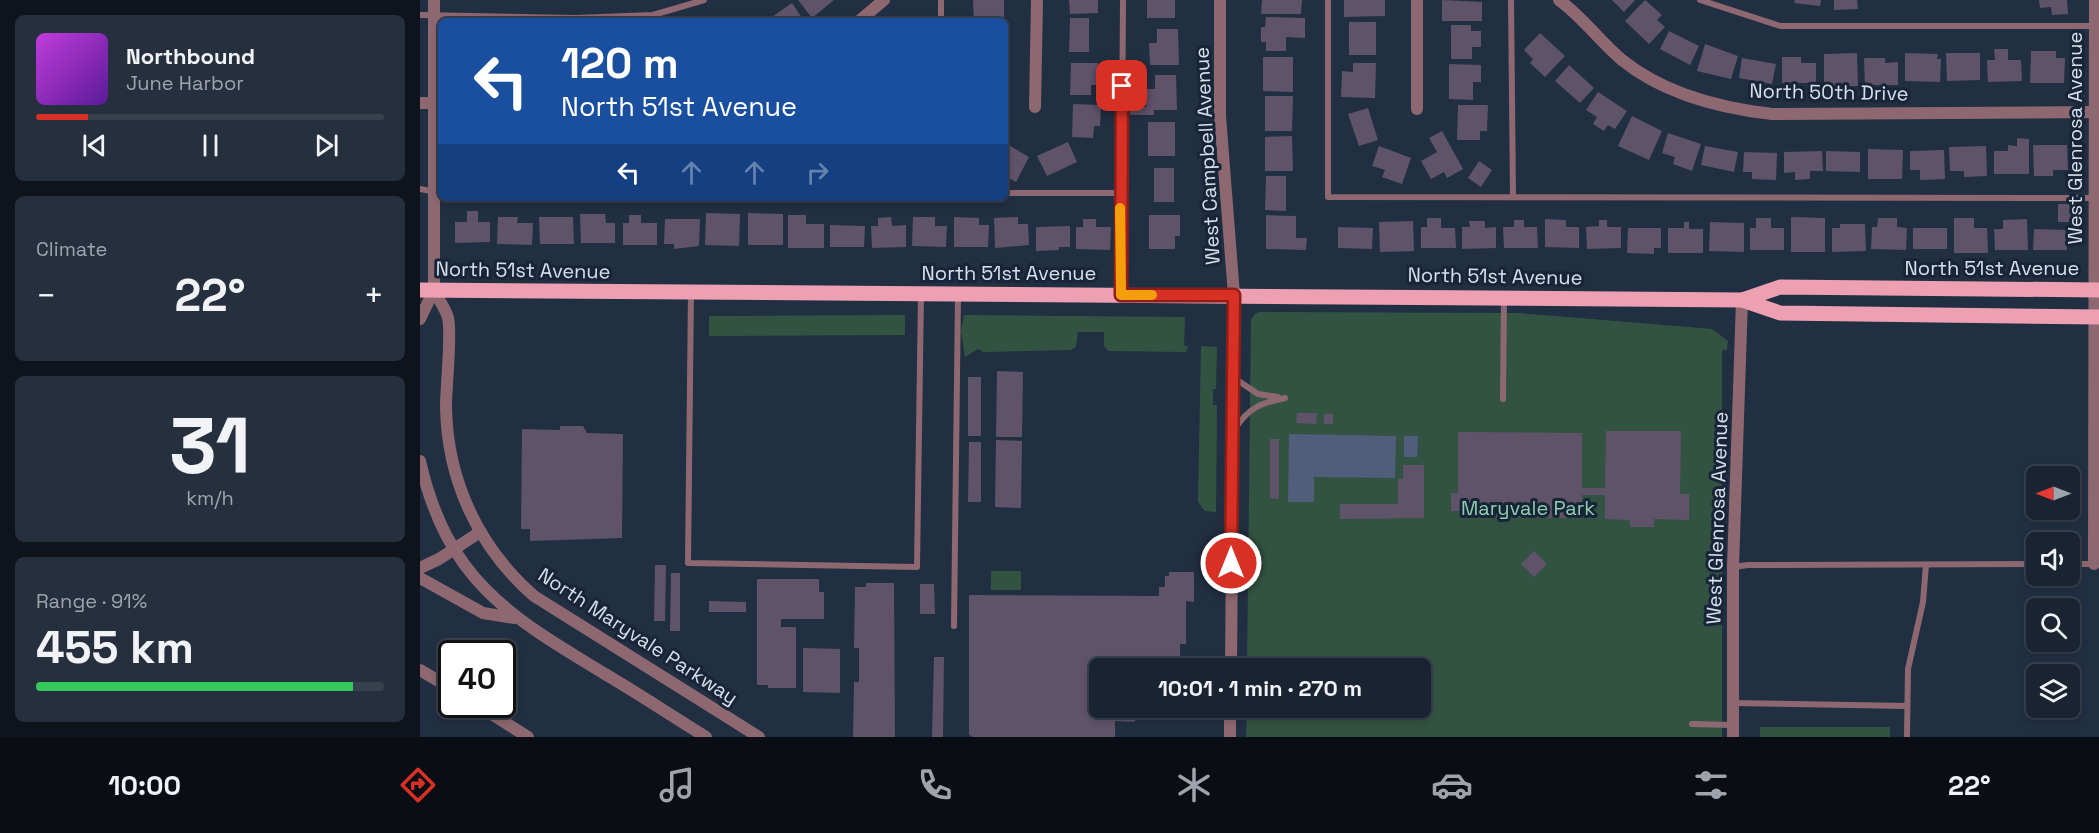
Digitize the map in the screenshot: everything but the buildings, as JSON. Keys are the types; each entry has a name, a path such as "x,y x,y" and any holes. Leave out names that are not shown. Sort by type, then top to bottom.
{"main road":[{"name":"North 51st Avenue","path":"1742,300 1780,287 2097,290"},
{"name":"North 51st Avenue","path":"427,290 1742,300 1779,313 2096,316"}],"street":[{"path":"420,319 427,290 437,193 434,0"},
{"path":"863,18 884,0"},
{"path":"1035,107 1037,0"},
{"name":"West Campbell Avenue","path":"1220,0 1220,116 1234,295 1231,658"},
{"path":"1417,0 1417,109"},
{"name":"North 50th Drive","path":"1559,0 1621,59 1646,78 1688,96 1742,111 1772,114 2097,112"},
{"name":"West Glenrosa Avenue","path":"2094,564 2097,290 2097,26 2095,0"},
{"path":"420,103 437,103"},
{"name":"North Maryvale Parkway","path":"427,290 448,319 448,441 465,504 480,532 507,569 534,596 759,737"},
{"name":"West Glenrosa Avenue","path":"1733,731 1732,567 1742,300"},
{"path":"420,461 430,500 453,550 483,589 515,618 539,635 706,737"},
{"path":"420,568 480,532"},
{"path":"420,578 483,613 515,618"},
{"path":"420,670 438,681"},
{"path":"498,718 528,737"},
{"path":"1230,718 1230,737"}],"lane":[{"path":"420,15 575,18 653,15 704,0"},
{"path":"941,0 941,18"},
{"path":"1121,295 1123,0"},
{"path":"1328,0 1328,197 2097,198"},
{"path":"1511,0 1513,196"},
{"path":"1700,0 1779,26 2097,26"},
{"path":"420,189 437,193"},
{"path":"1008,193 1120,193"},
{"path":"691,292 688,563 917,567 921,294"},
{"path":"954,626 958,294"},
{"path":"1503,399 1504,297"},
{"path":"1232,435 1251,409 1262,403 1285,398 1258,394 1233,378"},
{"path":"1732,567 1748,565 2026,564"},
{"path":"2080,564 2094,564"},
{"path":"1906,737 1908,669 1923,602 1926,565"},
{"path":"1733,703 1907,706"},
{"path":"1692,724 1733,731"}],"green space":[{"name":"Maryvale Park","path":"1260,312 1519,313 1712,329 1728,341 1727,350 1722,350 1722,737 1246,737 1247,718 1431,718 1431,658 1247,658 1251,320 1255,314"},
{"path":"905,315 905,335 709,336 709,316"},
{"path":"964,315 1185,317 1184,346 1188,346 1186,352 1108,351 1104,346 1104,332 1078,332 1076,347 1071,350 983,352 978,349 965,357 961,331"},
{"path":"1201,346 1217,347 1216,389 1213,389 1213,405 1217,405 1216,512 1205,511 1198,502"},
{"path":"991,571 1021,571 1021,590 991,590"},
{"path":"1760,727 1890,727 1890,737 1760,737"}],"water":[{"path":"1289,434 1396,436 1395,478 1314,477 1314,502 1288,502"},
{"path":"1404,436 1418,436 1417,457 1404,457"}],"slow traffic":[{"path":"1120,208 1121,295 1152,295"}],"route":[{"path":"1122,86 1121,295 1234,295 1231,563"}]}
